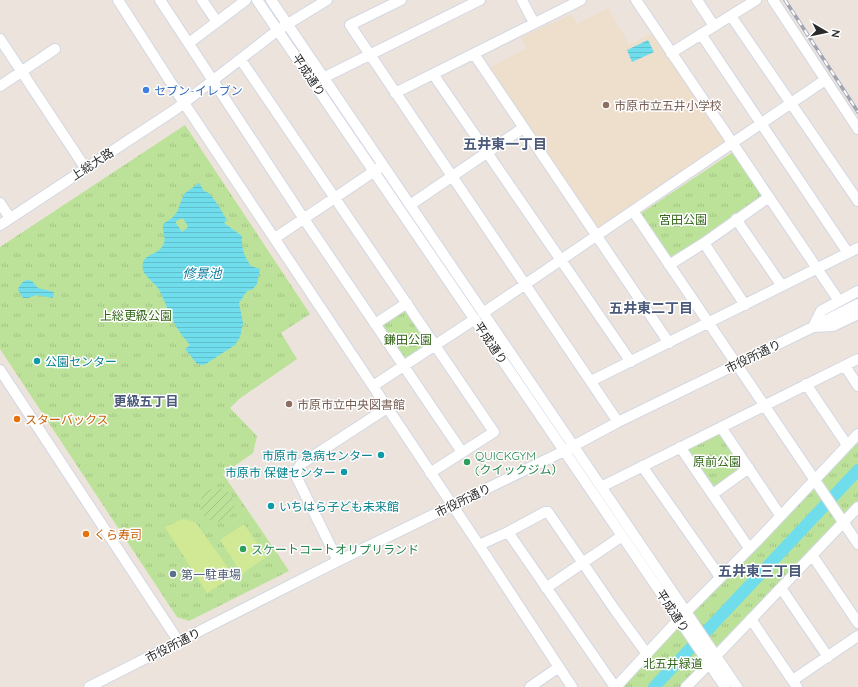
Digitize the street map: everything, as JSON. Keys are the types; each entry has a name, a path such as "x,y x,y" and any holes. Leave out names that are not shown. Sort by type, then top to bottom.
{"street":[{"path":"118,0 184,103 430,473 479,544 572,687"},
{"path":"160,0 304,219 462,452"},
{"path":"202,0 217,22"},
{"path":"189,43 246,0"},
{"name":"平成通り","path":"257,0 378,168 479,316 574,446 689,615 725,687"},
{"name":"平成通り","path":"271,0 291,22 378,168 410,205 564,451 681,623 737,687"},
{"name":"上総大路","path":"0,225 184,103 278,30 327,0"},
{"path":"402,0 350,26 618,422"},
{"path":"323,78 480,0"},
{"path":"522,0 534,23"},
{"path":"395,93 581,0"},
{"path":"636,0 839,301"},
{"path":"697,0 714,26"},
{"path":"671,53 756,0"},
{"path":"773,0 858,129"},
{"path":"730,16 858,201"},
{"path":"701,34 848,253"},
{"path":"0,39 86,169"},
{"path":"0,86 54,49"},
{"path":"474,54 668,343"},
{"path":"241,60 494,432 430,473"},
{"path":"433,74 631,362"},
{"path":"373,386 479,316 826,80"},
{"path":"410,205 523,128"},
{"path":"275,238 378,168"},
{"path":"668,265 704,243 769,197"},
{"path":"0,203 10,218"},
{"path":"632,211 858,544"},
{"path":"736,219 782,286"},
{"path":"704,243 745,305"},
{"path":"591,381 858,248"},
{"path":"858,291 821,311 813,327 833,326 858,314"},
{"path":"375,324 407,303"},
{"name":"市役所通り","path":"89,687 338,561 564,451 618,422 858,304"},
{"path":"601,486 845,366 858,358"},
{"path":"845,366 858,386"},
{"path":"0,370 179,642"},
{"path":"806,384 847,445"},
{"path":"338,561 296,476 296,472 301,464 387,408"},
{"path":"721,427 780,515"},
{"path":"508,532 615,687 647,654 689,615 720,577 780,515 816,481 858,434"},
{"path":"680,447 749,548"},
{"path":"642,466 720,577"},
{"path":"713,494 749,468"},
{"path":"686,687 710,656 751,619 812,555 842,520 858,506"},
{"path":"479,544 508,532 545,512 548,512 647,654"},
{"path":"546,588 622,536"},
{"path":"812,555 858,623"},
{"path":"781,588 828,657"},
{"path":"751,619 795,684 828,657 858,636"},
{"path":"530,687 559,667"}],"shaded area":[{"name":"市原市立五井小学校","path":"609,8 618,28 621,29 629,45 652,33 726,142 602,229 595,229 488,69 526,48 521,37 572,14 577,24"}],"green space":[{"name":"上総更級公園","path":"185,125 310,314 281,333 297,359 239,399 230,408 257,436 253,453 223,474 289,571 189,621 177,617 0,349 0,247"},
{"name":"宮田公園","path":"733,152 764,198 673,259 669,258 640,214"},
{"name":"鎌田公園","path":"404,309 408,309 431,343 402,361 380,325"},
{"name":"原前公園","path":"721,427 749,468 713,494 680,447"},
{"name":"北五井緑道","path":"858,440 858,503 682,687 619,687"},
{"path":"217,488 229,493 234,505 229,517 217,522 205,517 200,505 205,493"},
{"path":"183,519 196,523 234,576 207,593 165,527"},
{"name":"スケートコートオリプリランド","path":"244,524 266,557 242,574 220,540"}],"water":[{"path":"648,40 654,52 632,62 627,50"},
{"name":"修景池","path":"199,183 204,191 210,195 220,208 227,220 224,223 242,236 242,244 246,259 251,266 260,269 257,284 253,289 247,291 239,303 243,323 240,337 235,345 204,365 197,364 185,349 190,345 174,323 158,288 147,277 143,270 143,263 146,257 158,251 163,245 165,240 163,224 172,218 177,212 184,194","holes":["183,218 188,227 182,232 176,221"]},
{"path":"27,280 32,281 38,288 54,292 53,298 37,295 23,298 18,290 21,284"}],"waterway":[{"path":"654,687 858,470"}],"railway":[{"path":"785,0 858,112"}],"place":[{"name":"セブン-イレブン","path":"146,90"},
{"name":"市原市立五井小学校","path":"606,105"},
{"name":"公園センター","path":"37,361"},
{"name":"市原市立中央図書館","path":"289,404"},
{"name":"スターバックス","path":"17,419"},
{"name":"市原市 急病センター","path":"381,455"},
{"name":"QUICKGYM (クイックジム）","path":"467,462"},
{"name":"市原市 保健センター","path":"344,472"},
{"name":"いちはら子ども未来館","path":"271,506"},
{"name":"くら寿司","path":"86,534"},
{"name":"スケートコートオリプリランド","path":"243,549"},
{"name":"第一駐車場","path":"173,574"}],"district":[{"name":"五井東一丁目","path":"505,144"},
{"name":"五井東二丁目","path":"651,308"},
{"name":"更級五丁目","path":"146,401"},
{"name":"五井東三丁目","path":"760,571"}]}
